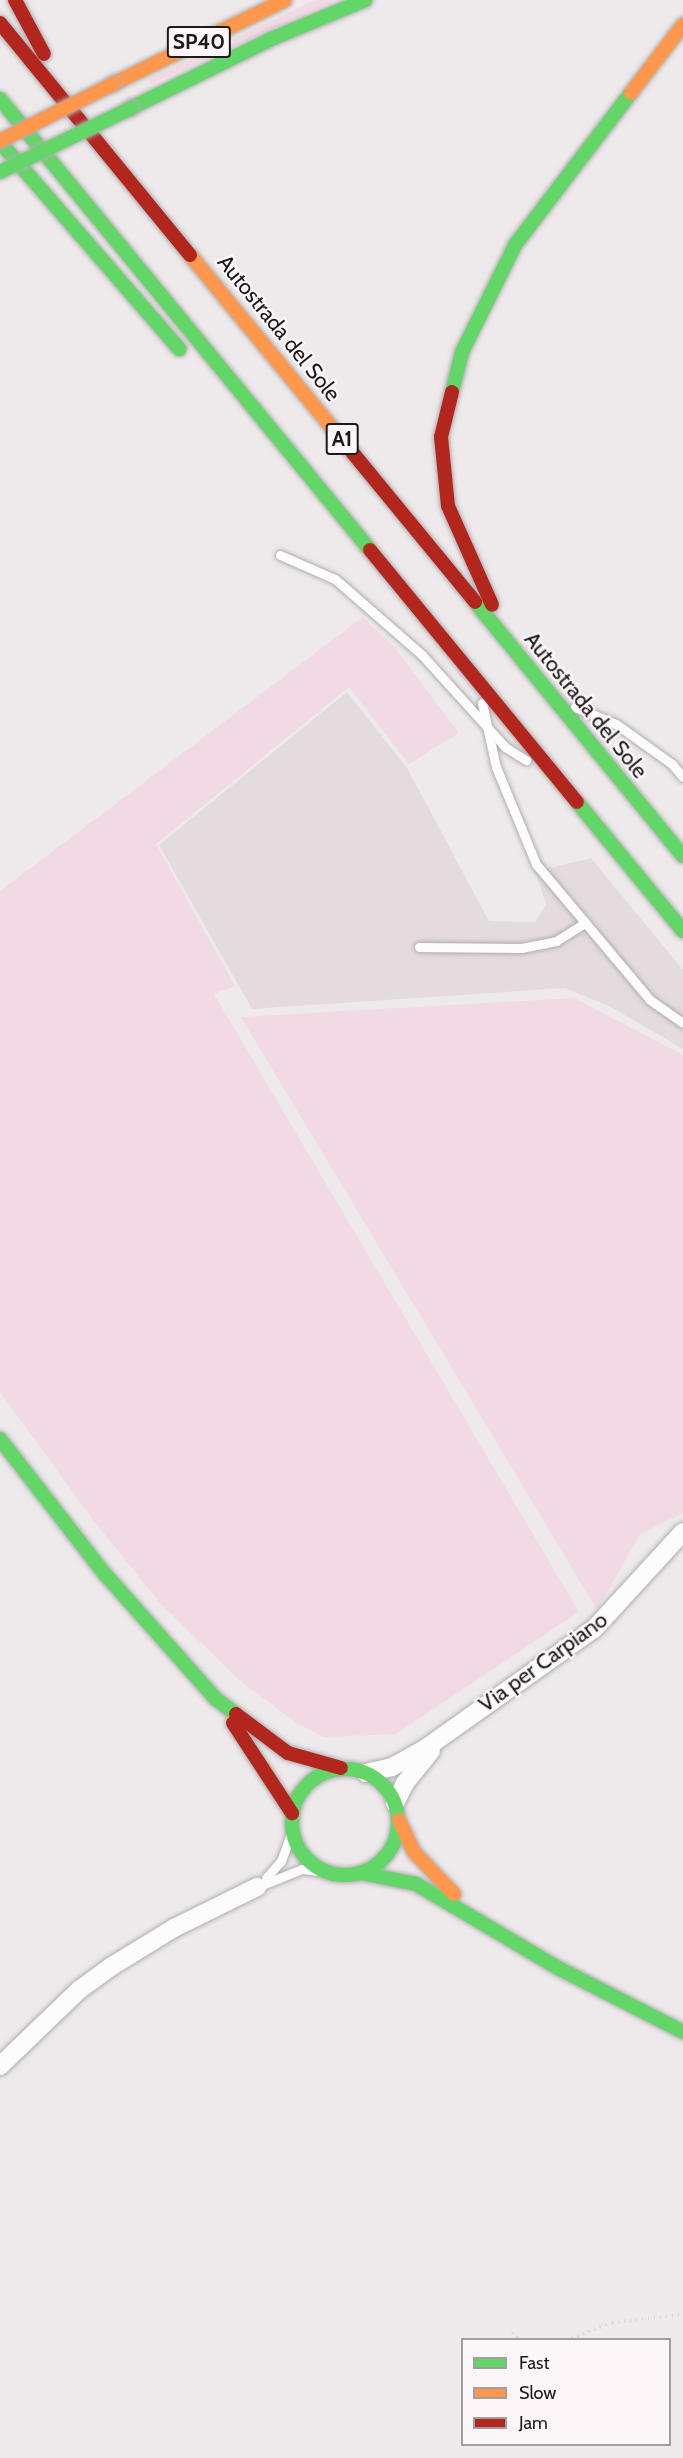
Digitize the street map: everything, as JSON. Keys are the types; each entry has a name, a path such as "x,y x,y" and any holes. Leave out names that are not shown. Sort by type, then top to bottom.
{"main road":[{"path":"15,0 51,68 184,243"},
{"name":"SP40","path":"0,142 112,84 285,0"},
{"name":"SP40","path":"0,172 271,39 365,0"},
{"name":"Autostrada del Sole","path":"0,23 184,243 683,856"},
{"path":"509,645 448,506 441,437 462,352 515,245 683,25"},
{"name":"A1","path":"0,99 683,931"},
{"path":"0,142 187,358"},
{"path":"236,411 375,558"},
{"path":"0,1439 104,1574 216,1699 292,1813"},
{"path":"216,1699 288,1753 366,1773 383,1785 429,1870 500,1933"},
{"path":"341,1768 309,1782 292,1813 292,1831 310,1862 325,1872 361,1873 416,1884 500,1933 683,2032"},
{"path":"361,1873 389,1853 397,1811"}],"street":[{"name":"Via per Carpiano","path":"366,1773 403,1762 446,1734 612,1613 658,1554 683,1532"},
{"name":"Via per Carpiano","path":"397,1811 405,1783 446,1734"},
{"path":"0,2066 79,1990 112,1966 174,1928 256,1887"}],"lane":[{"path":"280,555 335,579 422,656 505,747 560,781"},
{"path":"481,685 484,725 496,767 536,864 650,1000 683,1023"},
{"name":"A1","path":"553,698 616,724 672,764 683,777"},
{"path":"419,946 520,948 556,941 585,923"},
{"path":"256,1887 281,1861 292,1831"},
{"path":"256,1887 302,1869 325,1872"}],"path":[{"path":"572,2338 621,2320 683,2314"},
{"path":"512,2332 518,2338"}],"shaded area":[{"path":"315,0 335,0 151,84 149,79"},
{"path":"363,617 396,649 459,733 409,764 349,687 156,844 235,986 214,994 579,1612 396,1734 324,1737 297,1723 238,1679 160,1603 94,1521 0,1392 0,891"},
{"path":"347,692 407,768 489,921 535,922 546,904 535,871 591,858 683,970 683,1049 611,1007 565,988 252,1009 159,845"},
{"path":"574,998 683,1055 683,1513 640,1534 597,1610 241,1017"}],"traffic: fast":[{"path":"131,108 271,39 365,0"},
{"path":"452,392 462,352 515,245 631,93"},
{"path":"0,99 370,550"},
{"path":"0,172 131,108"},
{"path":"0,142 179,349"},
{"path":"475,602 683,856"},
{"path":"577,802 683,931"},
{"path":"0,1439 104,1573 216,1699 236,1714"},
{"path":"345,1769 365,1773 383,1784 394,1802 398,1822 394,1842 383,1860 365,1871 345,1875 325,1871 307,1860 296,1842 292,1822 296,1802 307,1784 325,1773 345,1769"},
{"path":"361,1873 416,1884 560,1969 683,2032"}],"traffic: slow":[{"path":"113,84 285,0"},
{"path":"631,93 683,25"},
{"path":"0,141 113,84"},
{"path":"190,255 352,452"},
{"path":"399,1820 414,1852 454,1894"}],"traffic: jam":[{"path":"15,0 44,54"},
{"path":"0,23 190,255"},
{"path":"452,392 441,437 448,506 492,605"},
{"path":"352,452 475,602"},
{"path":"370,550 577,802"},
{"path":"236,1714 288,1753 341,1768"},
{"path":"233,1723 292,1813"}]}
